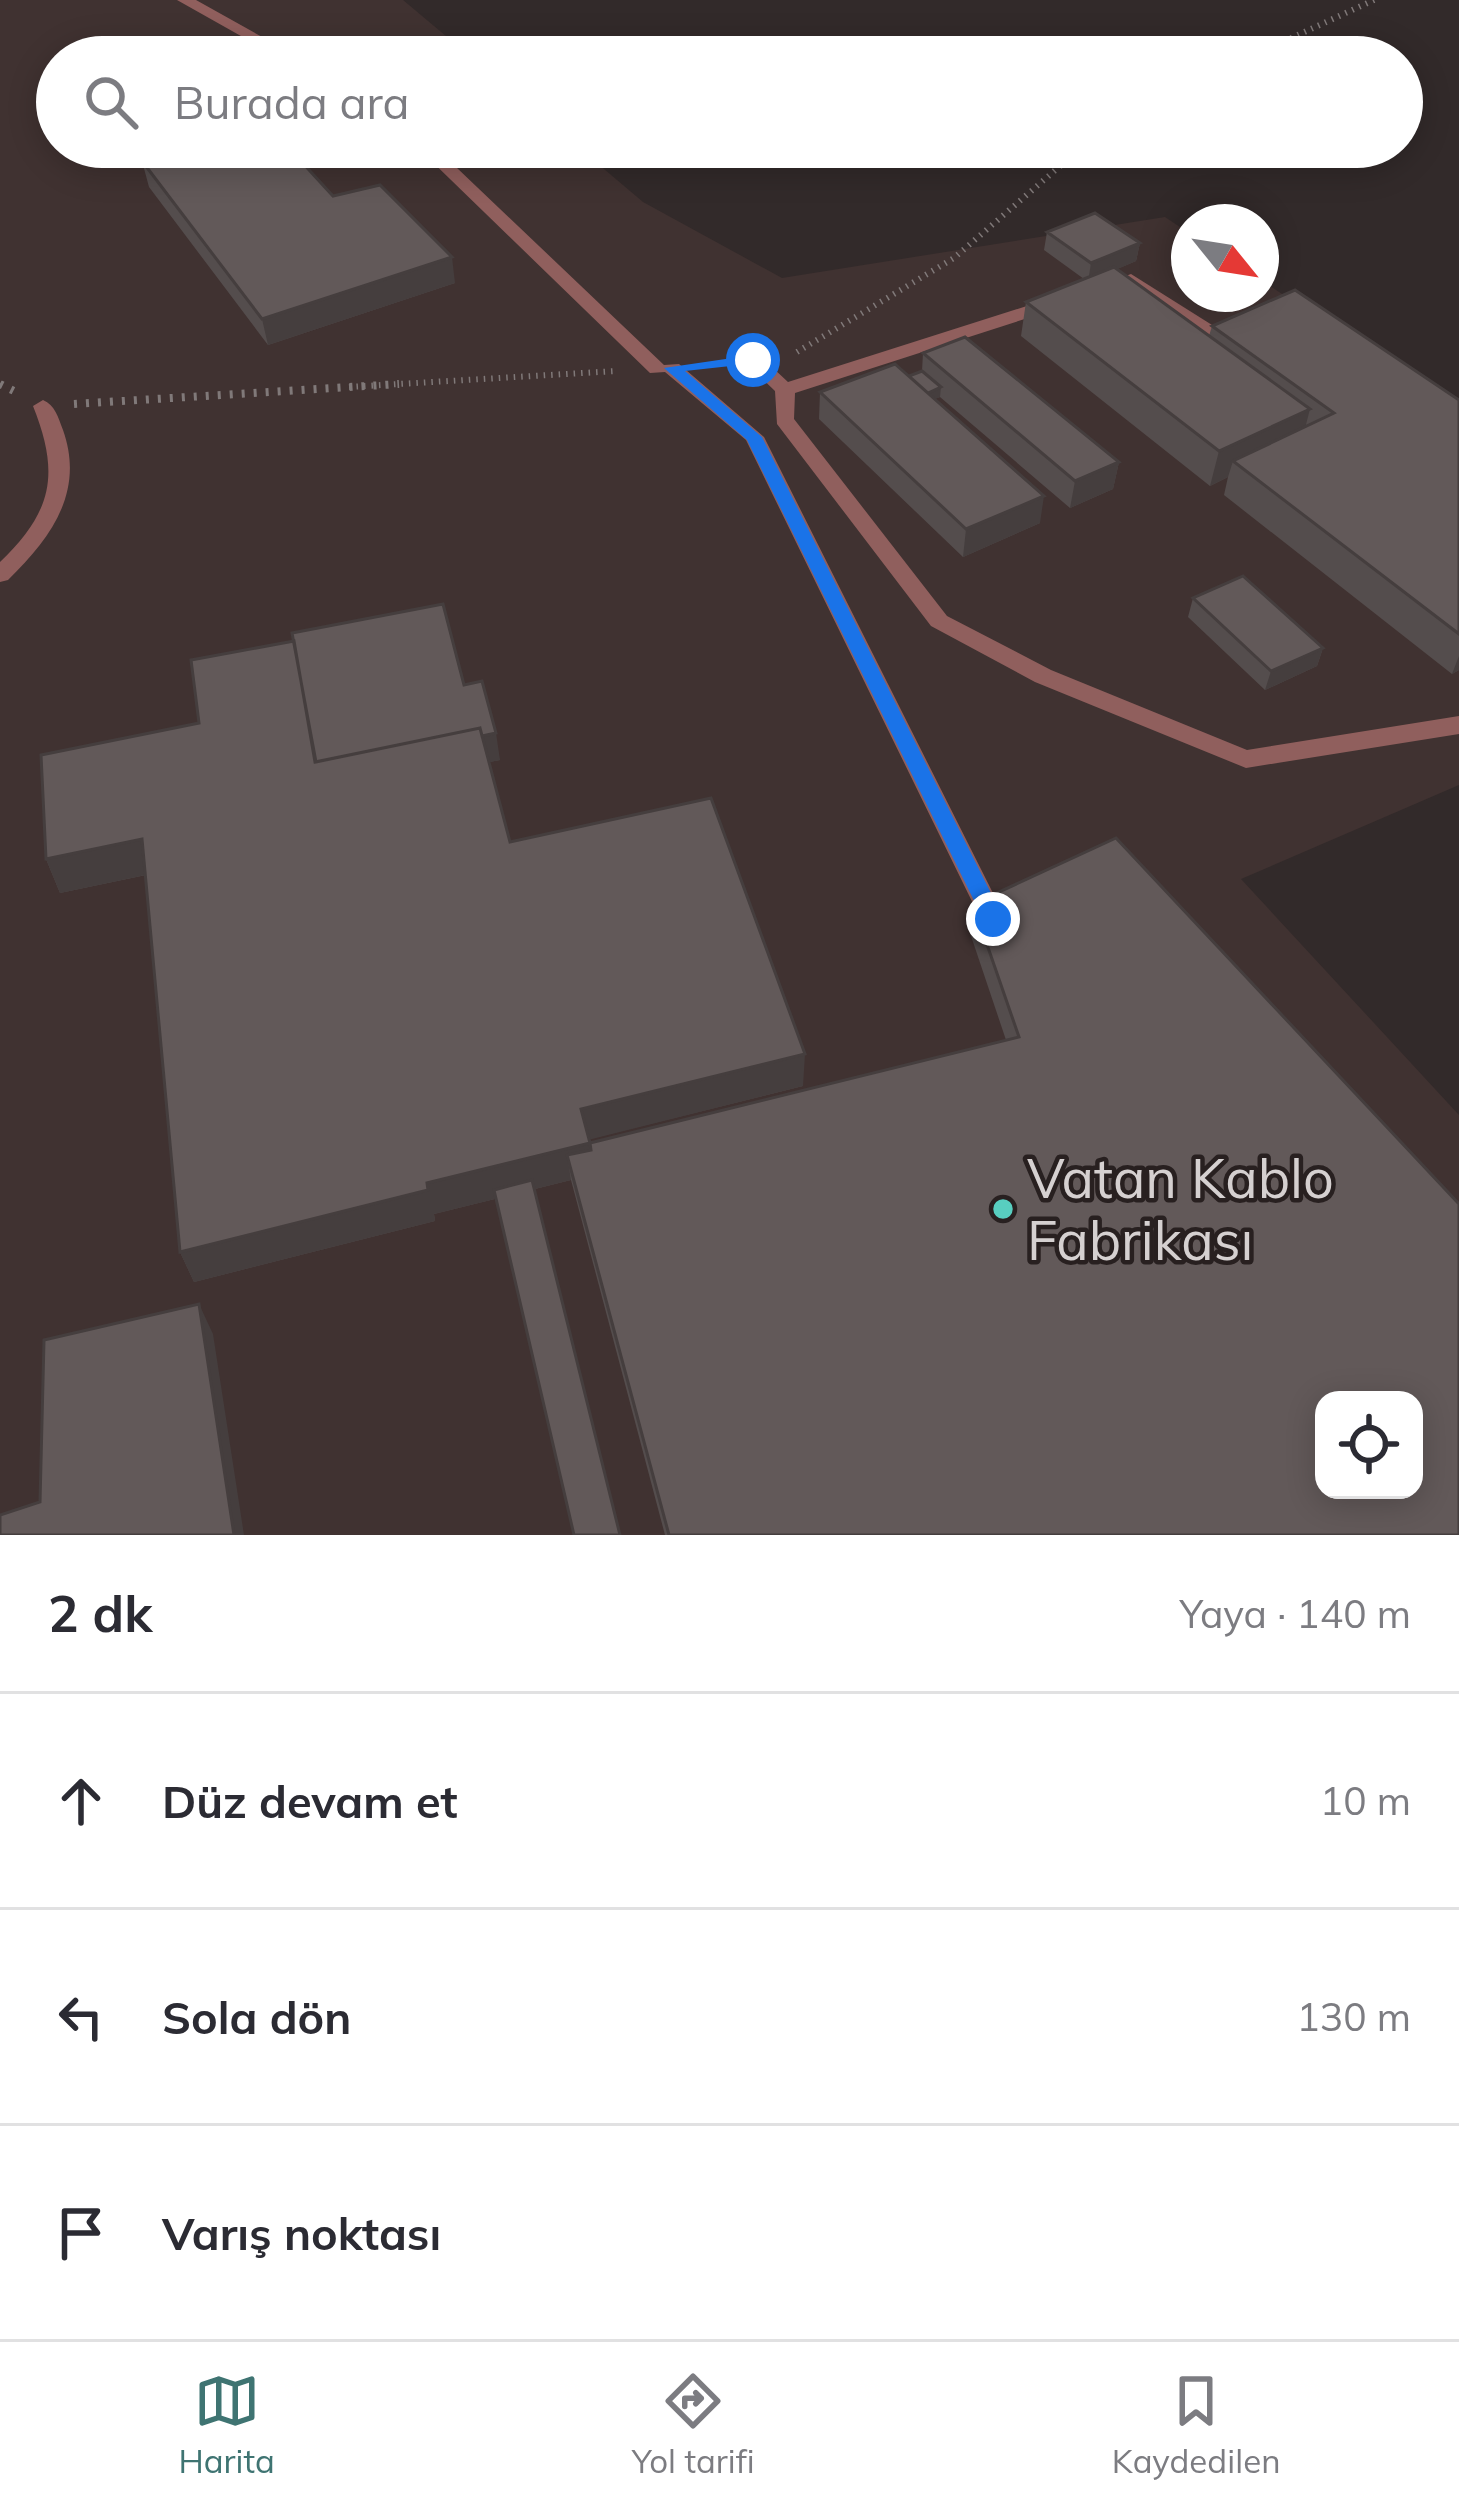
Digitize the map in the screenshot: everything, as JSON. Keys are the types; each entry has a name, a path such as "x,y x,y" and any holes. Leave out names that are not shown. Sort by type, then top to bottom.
{"street":[{"path":"185,0 251,36"},
{"path":"448,168 664,368 754,437 1003,940"},
{"path":"1088,292 1131,279 1213,334"},
{"path":"785,390 1066,299"},
{"path":"753,360 785,390 784,420 938,621 1043,676 1246,759 1459,725"},
{"path":"0,575 51,519 62,483 58,438 43,406"}],"path":[{"path":"1296,36 1374,0"},
{"path":"753,360 789,356 954,258 1058,168"},
{"path":"0,383 43,406 664,368"}],"shaded area":[{"path":"0,0 403,0 446,36 36,36 36,168 603,168 643,202 782,278 1165,217 1171,221 1171,312 1279,312 1279,292 1459,411 1459,785 1241,879 1459,1115 1459,1535 0,1535"}],"building":[{"path":"147,168 307,168 333,196 380,185 452,257 262,319"},
{"path":"1095,213 1140,243 1091,263 1047,232"},
{"path":"1114,267 1310,409 1219,451 1026,302"},
{"path":"1295,290 1459,400 1459,634 1233,461 1334,413 1212,326 1244,312 1279,312 1279,297"},
{"path":"965,337 1119,462 1075,481 923,353"},
{"path":"895,364 1044,496 966,529 820,392"},
{"path":"922,371 941,387 928,393 909,376"},
{"path":"1243,576 1323,648 1271,671 1193,598"},
{"path":"443,604 464,685 482,681 496,733 482,736 480,728 316,762 292,633"},
{"path":"294,641 315,762 480,728 510,842 711,798 805,1054 581,1109 590,1143 427,1183 428,1190 180,1252 142,839 46,859 41,755 199,723 191,660"},
{"name":"Vatan Kablo Fabrikası","path":"1116,838 1459,1204 1459,1535 669,1535 567,1155 591,1150 590,1143 1019,1037 973,904"},
{"path":"532,1180 620,1535 574,1535 494,1190"},
{"path":"199,1304 234,1535 0,1535 0,1515 40,1502 44,1340"}],"place":[{"name":"Vatan Kablo Fabrikası","path":"1003,1209"}],"route":[{"path":"753,360 672,368 754,437 993,919"}]}
